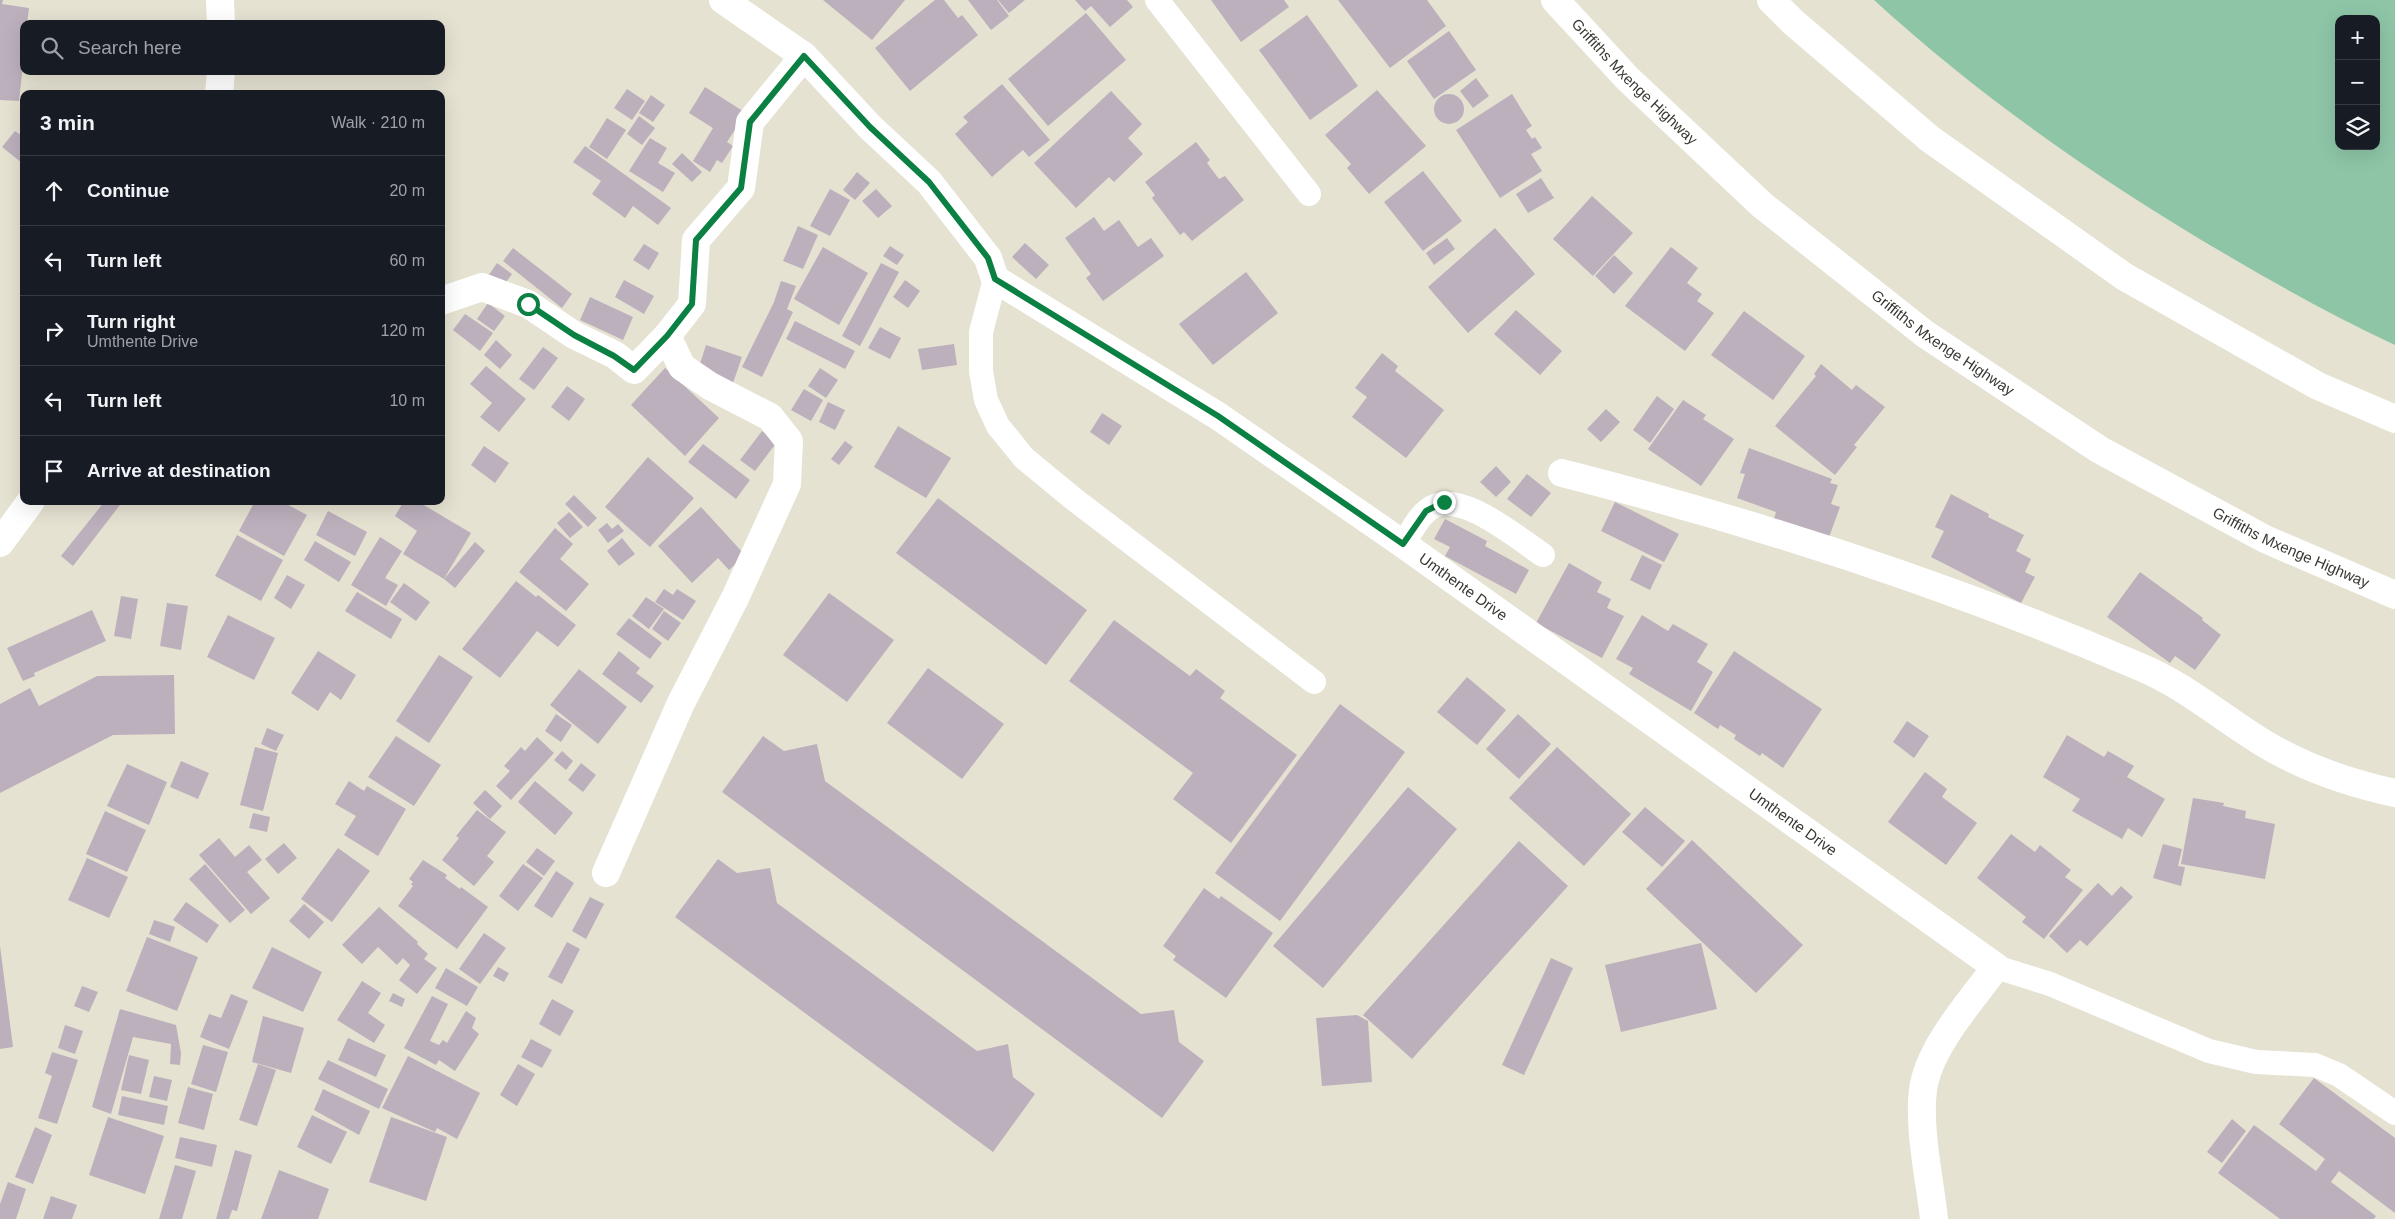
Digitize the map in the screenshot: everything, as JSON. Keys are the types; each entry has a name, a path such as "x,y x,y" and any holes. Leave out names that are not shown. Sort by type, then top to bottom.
{"street":[{"path":"220,0 221,20"},
{"path":"723,0 804,56 870,127 929,182 988,258 995,279"},
{"name":"Griffiths Mxenge Highway","path":"1555,0 1628,79 1762,205 1926,334 2100,450 2265,538 2395,594"},
{"path":"1771,0 1793,22 1930,139 2125,277 2318,386 2395,419"},
{"path":"445,300 482,287 528,304 574,335 614,356 634,370 667,336 692,304 696,240 741,188 750,122 804,56"},
{"path":"220,90 221,75"},
{"name":"Umthente Drive","path":"995,279 1218,416 1403,544 1996,967"},
{"path":"606,873 682,703 736,598 787,484 790,465 789,441 770,416 710,386 682,368 667,336"},
{"path":"1562,472 1705,511 1884,567 2141,666 2204,701 2267,745 2301,763 2344,780 2395,793"},
{"path":"0,542 28,505"},
{"path":"1934,1219 1922,1116 1923,1089 1932,1061 1996,967"}],"lane":[{"path":"1157,0 1309,194"},
{"path":"995,279 981,332 981,371 986,400 998,426 1024,458 1074,500 1314,682"},
{"path":"1403,544 1426,511 1437,504 1450,502 1479,513 1543,555"},
{"path":"1996,967 2050,984 2209,1051 2256,1062 2315,1065 2338,1075 2395,1112"}],"green space":[{"path":"1874,0 2395,0 2395,345 2272,281 2185,230 2091,170 2001,106"}],"building":[{"path":"0,0 3,0 2,4 29,8 28,20 20,20 20,75 22,75 19,101 0,100"},
{"path":"823,0 905,0 872,40"},
{"path":"935,0 944,0 958,18 962,15 978,35 910,91 875,48"},
{"path":"968,0 997,0 1009,16 991,30"},
{"path":"998,0 1025,0 1009,13"},
{"path":"1075,0 1127,0 1133,7 1110,27 1091,6 1085,11"},
{"path":"1211,0 1284,0 1289,7 1241,42"},
{"path":"1338,0 1427,0 1446,26 1390,68"},
{"path":"1086,13 1126,60 1048,126 1008,79"},
{"path":"1307,15 1358,86 1310,120 1259,50"},
{"path":"1449,31 1476,70 1434,99 1407,61"},
{"path":"1476,78 1489,96 1473,108 1460,91"},
{"path":"1002,84 1050,140 1029,157 1023,150 992,177 955,134 968,122 963,117"},
{"path":"705,87 746,113 727,142 733,146 722,163 717,160 710,172 693,161 713,128 689,113"},
{"path":"627,89 645,101 632,120 614,108"},
{"path":"1377,90 1426,146 1369,194 1347,168 1351,164 1325,135"},
{"path":"1111,91 1142,124 1128,138 1143,154 1114,182 1109,177 1076,208 1034,163"},
{"path":"1449,94 1460,98 1464,109 1460,120 1449,124 1438,120 1434,109 1438,98"},
{"path":"1512,94 1532,126 1526,130 1532,139 1535,137 1542,148 1531,154 1542,171 1500,198 1456,130"},
{"path":"651,95 665,105 653,122 639,113"},
{"path":"639,116 655,128 642,145 627,134"},
{"path":"607,118 626,130 607,159 589,147"},
{"path":"15,131 20,134 20,161 2,147"},
{"path":"650,138 667,148 658,163 675,173 663,192 629,171"},
{"path":"1196,142 1210,160 1207,163 1219,179 1225,176 1244,200 1192,241 1184,232 1180,235 1152,198 1155,195 1145,182"},
{"path":"585,146 671,208 658,225 633,206 625,218 592,194 601,181 573,162"},
{"path":"682,153 702,172 692,182 672,164"},
{"path":"1423,171 1462,221 1423,251 1384,202"},
{"path":"857,172 870,183 855,200 843,190"},
{"path":"1541,178 1554,198 1528,213 1516,194"},
{"path":"830,189 850,200 830,236 810,226"},
{"path":"876,189 892,206 878,218 862,201"},
{"path":"1592,196 1633,233 1593,276 1553,239"},
{"path":"1094,217 1104,231 1119,220 1138,247 1151,238 1164,256 1103,301 1086,278 1091,274 1065,238"},
{"path":"798,226 818,235 803,269 783,261"},
{"path":"1495,228 1535,274 1468,333 1428,287"},
{"path":"1447,238 1455,249 1434,265 1426,253"},
{"path":"1025,243 1049,265 1036,279 1012,257"},
{"path":"644,244 659,253 649,270 633,260"},
{"path":"890,246 904,255 897,265 883,256"},
{"path":"823,247 868,273 839,325 794,299"},
{"path":"1671,247 1698,268 1687,283 1702,294 1697,301 1714,313 1685,351 1625,306"},
{"path":"513,248 572,294 562,308 503,261"},
{"path":"1614,255 1633,273 1614,294 1595,276"},
{"path":"497,263 512,274 501,289 486,279"},
{"path":"881,263 899,272 860,346 842,336"},
{"path":"1246,272 1278,313 1213,365 1179,324"},
{"path":"624,280 654,296 644,314 615,297"},
{"path":"905,280 920,291 908,308 893,297"},
{"path":"781,281 796,286 787,309 793,312 762,377 742,367 774,302"},
{"path":"590,297 633,317 623,340 580,320"},
{"path":"488,303 505,316 494,331 477,319"},
{"path":"1516,310 1562,351 1540,375 1494,334"},
{"path":"1744,311 1805,356 1773,400 1711,355"},
{"path":"465,314 493,333 480,351 453,330"},
{"path":"795,321 855,351 845,369 786,339"},
{"path":"880,327 901,338 890,359 868,348"},
{"path":"496,340 512,355 500,369 484,355"},
{"path":"954,344 957,365 922,370 918,349"},
{"path":"706,345 742,357 733,383 698,370"},
{"path":"543,347 558,358 534,390 519,379"},
{"path":"1382,353 1398,366 1395,371 1444,410 1406,458 1352,417 1367,397 1355,388"},
{"path":"1821,364 1852,390 1856,385 1885,407 1854,445 1857,447 1835,475 1775,426 1816,376 1814,374"},
{"path":"486,366 526,399 499,432 480,417 492,403 470,384"},
{"path":"665,368 719,418 685,456 631,405"},
{"path":"820,368 838,380 826,398 808,386"},
{"path":"567,386 585,399 569,421 551,407"},
{"path":"804,389 823,400 811,421 791,410"},
{"path":"1657,396 1674,409 1650,443 1633,430"},
{"path":"1683,400 1706,415 1703,419 1734,439 1701,486 1648,449"},
{"path":"828,402 845,410 835,430 819,422"},
{"path":"1606,409 1620,422 1601,442 1587,429"},
{"path":"1102,413 1122,426 1109,445 1090,432"},
{"path":"898,426 951,458 926,498 874,467"},
{"path":"762,431 777,442 755,471 740,460"},
{"path":"845,441 853,447 839,465 831,459"},
{"path":"703,444 750,480 736,499 688,462"},
{"path":"484,446 509,463 495,483 471,465"},
{"path":"1749,448 1832,479 1830,483 1838,485 1831,504 1840,507 1828,540 1774,519 1776,512 1737,498 1745,474 1740,473"},
{"path":"648,457 694,498 650,547 605,507"},
{"path":"1496,466 1511,482 1496,497 1480,482"},
{"path":"1527,474 1551,493 1531,517 1507,499"},
{"path":"1951,494 1989,514 1988,517 2024,535 2016,551 2031,559 2025,572 2035,577 2021,603 1931,557 1944,531 1935,527"},
{"path":"574,495 597,518 588,527 565,504"},
{"path":"938,498 1087,610 1046,665 896,553"},
{"path":"1615,502 1679,534 1664,562 1601,531"},
{"path":"102,505 120,505 73,566 61,556"},
{"path":"253,505 288,505 307,515 284,556 239,531"},
{"path":"402,505 424,505 471,533 444,579 403,554 417,531 395,516"},
{"path":"701,507 745,555 729,570 718,558 692,583 658,546"},
{"path":"328,511 367,532 355,556 316,535"},
{"path":"569,512 583,527 570,538 557,523"},
{"path":"1445,519 1487,541 1485,546 1529,570 1516,594 1445,556 1450,547 1434,539"},
{"path":"607,523 612,529 618,524 624,531 608,543 598,530"},
{"path":"555,528 573,544 560,559 589,584 566,611 519,572"},
{"path":"237,535 283,560 261,601 215,576"},
{"path":"380,537 402,551 385,578 398,585 386,606 351,585"},
{"path":"622,538 635,554 619,566 607,551"},
{"path":"315,541 351,562 339,582 304,560"},
{"path":"475,542 485,551 455,588 444,579"},
{"path":"1642,555 1662,565 1650,590 1630,580"},
{"path":"1569,563 1602,582 1597,592 1611,599 1607,608 1624,616 1602,658 1536,623"},
{"path":"2140,572 2203,618 2202,620 2221,635 2195,670 2175,656 2170,663 2107,617"},
{"path":"287,575 305,585 291,609 274,598"},
{"path":"516,581 536,597 538,595 576,625 558,647 537,631 500,678 462,649"},
{"path":"404,583 430,602 416,621 390,602"},
{"path":"664,589 673,595 677,589 696,601 683,620 655,602"},
{"path":"357,592 402,619 391,639 345,611"},
{"path":"829,593 894,640 847,702 783,655"},
{"path":"121,596 138,599 131,639 114,636"},
{"path":"646,597 664,609 649,629 632,616"},
{"path":"167,603 188,606 181,650 160,646"},
{"path":"92,610 106,641 34,673 35,676 23,681 7,648"},
{"path":"664,611 681,623 668,641 652,629"},
{"path":"228,615 275,638 254,680 207,657"},
{"path":"1642,615 1668,631 1673,624 1708,644 1697,662 1713,672 1691,711 1629,674 1633,668 1616,659"},
{"path":"629,618 662,643 650,659 616,634"},
{"path":"1114,620 1190,676 1196,669 1225,691 1220,698 1297,755 1231,843 1173,799 1193,773 1069,681"},
{"path":"318,651 356,675 341,700 330,692 318,711 291,693"},
{"path":"619,651 640,668 636,673 654,686 641,703 602,674"},
{"path":"1734,651 1822,709 1783,768 1762,753 1760,756 1734,739 1736,735 1720,725 1718,729 1694,713"},
{"path":"439,655 473,677 429,743 396,721"},
{"path":"928,668 1004,724 962,779 887,723"},
{"path":"579,669 627,707 598,744 550,705"},
{"path":"174,675 175,734 113,735 0,793 0,704 30,688 39,706 97,676"},
{"path":"1467,677 1506,710 1477,745 1437,712"},
{"path":"1340,704 1405,752 1280,921 1215,873"},
{"path":"556,714 572,725 561,742 545,731"},
{"path":"1518,714 1551,744 1519,779 1486,749"},
{"path":"1907,721 1929,736 1914,758 1893,742"},
{"path":"267,728 284,735 276,751 261,744"},
{"path":"2067,735 2104,757 2108,751 2134,766 2127,777 2165,799 2142,837 2128,828 2122,839 2072,811 2080,799 2043,777"},
{"path":"396,736 441,765 414,806 368,777"},
{"path":"763,736 784,751 817,744 825,781 1141,1014 1174,1010 1179,1042 1204,1061 1162,1118 722,792"},
{"path":"537,737 554,753 511,800 496,786 510,771 504,766 521,747 525,751"},
{"path":"255,747 278,753 263,811 240,805"},
{"path":"1557,747 1631,814 1584,866 1509,798"},
{"path":"562,751 573,761 566,770 554,760"},
{"path":"181,761 209,773 198,799 170,787"},
{"path":"581,763 596,775 583,792 568,780"},
{"path":"127,764 167,782 149,825 107,806"},
{"path":"1925,772 1947,789 1942,797 1977,823 1946,865 1888,822"},
{"path":"349,781 364,791 367,786 406,809 378,856 344,835 356,816 335,804"},
{"path":"535,781 573,813 555,835 518,802"},
{"path":"1408,787 1457,829 1323,988 1273,946"},
{"path":"485,790 502,806 490,819 473,803"},
{"path":"2193,798 2224,803 2223,806 2246,811 2245,818 2275,824 2265,879 2181,864"},
{"path":"1645,807 1685,841 1662,867 1622,832"},
{"path":"477,810 506,832 487,856 494,862 474,886 442,860 459,838 456,836"},
{"path":"105,811 146,830 127,872 86,854"},
{"path":"253,813 270,817 267,832 249,828"},
{"path":"2011,834 2035,852 2040,845 2071,870 2065,877 2083,890 2044,939 2022,922 2026,917 1977,878"},
{"path":"219,838 235,857 249,845 262,860 247,872 270,898 251,914 199,855"},
{"path":"1692,840 1803,945 1756,993 1646,889"},
{"path":"1519,841 1568,886 1412,1059 1363,1015"},
{"path":"284,843 297,858 278,874 265,859"},
{"path":"2163,844 2182,849 2178,866 2185,867 2181,886 2153,878"},
{"path":"338,848 370,871 332,922 301,899"},
{"path":"537,848 555,861 544,876 526,862"},
{"path":"87,858 128,877 109,918 68,900"},
{"path":"718,859 737,873 770,868 777,903 977,1051 1008,1044 1013,1077 1035,1094 993,1152 675,917"},
{"path":"423,860 447,875 445,878 488,907 457,949 398,906 413,886 411,884 413,882 409,879"},
{"path":"205,864 245,910 230,923 189,879"},
{"path":"523,864 543,878 518,911 499,896"},
{"path":"556,871 574,883 552,918 534,906"},
{"path":"2098,883 2112,896 2121,886 2133,897 2087,946 2080,940 2067,953 2049,936"},
{"path":"1204,888 1219,899 1221,896 1273,933 1226,998 1173,960 1176,956 1163,946"},
{"path":"590,897 604,904 586,939 572,931"},
{"path":"186,902 219,925 207,943 173,920"},
{"path":"304,904 324,922 309,939 289,921"},
{"path":"379,907 418,942 417,944 428,954 424,959 437,968 417,994 399,980 410,965 403,958 397,965 378,947 362,964 342,945"},
{"path":"154,920 175,927 170,942 149,934"},
{"path":"484,933 506,948 480,984 459,969"},
{"path":"147,937 198,957 177,1011 126,991"},
{"path":"567,942 580,949 562,984 548,977"},
{"path":"1701,943 1717,1009 1621,1032 1605,965"},
{"path":"0,946 13,1047 0,1049"},
{"path":"272,947 322,972 303,1012 252,988"},
{"path":"1551,958 1573,968 1524,1075 1502,1065"},
{"path":"498,967 509,973 504,982 493,976"},
{"path":"446,968 478,987 467,1006 435,988"},
{"path":"362,981 381,993 368,1013 385,1025 374,1043 337,1020"},
{"path":"82,986 98,992 89,1012 74,1006"},
{"path":"393,993 405,999 402,1007 389,1001"},
{"path":"231,994 248,1001 229,1049 200,1037 209,1014 221,1018"},
{"path":"432,996 448,1004 430,1041 439,1045 443,1040 447,1043 466,1011 476,1018 472,1028 479,1034 455,1071 439,1060 436,1065 404,1048"},
{"path":"552,999 574,1011 560,1036 539,1024"},
{"path":"120,1009 176,1025 181,1053 180,1065 170,1064 171,1044 133,1037 111,1114 92,1107"},
{"path":"1357,1015 1368,1021 1372,1082 1322,1086 1316,1018"},
{"path":"263,1016 304,1028 291,1073 252,1062"},
{"path":"65,1025 83,1031 75,1054 58,1048"},
{"path":"348,1038 386,1055 376,1077 338,1060"},
{"path":"531,1039 552,1050 542,1068 521,1057"},
{"path":"203,1045 228,1052 216,1092 191,1084"},
{"path":"52,1052 78,1060 57,1124 38,1118 52,1076 45,1073"},
{"path":"129,1055 149,1060 141,1094 121,1090"},
{"path":"408,1056 480,1093 457,1139 437,1128 435,1132 382,1108"},
{"path":"328,1060 388,1089 379,1109 318,1079"},
{"path":"258,1064 276,1070 257,1126 239,1120"},
{"path":"518,1064 535,1074 517,1106 500,1095"},
{"path":"154,1076 172,1080 167,1101 149,1097"},
{"path":"2314,1078 2395,1138 2395,1213 2339,1171 2331,1182 2376,1216 2374,1219 2280,1219 2218,1173 2254,1125 2316,1171 2325,1159 2279,1124"},
{"path":"188,1087 213,1094 204,1130 178,1123"},
{"path":"323,1089 370,1111 359,1135 314,1110"},
{"path":"122,1096 168,1106 164,1125 118,1115"},
{"path":"312,1115 347,1132 331,1164 297,1147"},
{"path":"108,1117 164,1136 145,1194 89,1175"},
{"path":"391,1117 447,1137 426,1201 369,1182"},
{"path":"2232,1119 2246,1131 2222,1163 2207,1152"},
{"path":"35,1127 52,1135 33,1184 15,1177"},
{"path":"180,1137 217,1145 212,1167 175,1158"},
{"path":"235,1150 252,1155 237,1211 232,1210 229,1219 216,1219"},
{"path":"175,1165 196,1171 182,1219 159,1219"},
{"path":"279,1170 329,1189 318,1219 261,1219"},
{"path":"8,1182 26,1189 16,1219 0,1219 0,1204"},
{"path":"51,1196 77,1205 72,1219 43,1219"}],"route":[{"path":"528,304 574,335 614,356 634,370 667,336 692,304 696,240 741,188 750,122 804,56 870,127 929,182 988,258 995,279 1218,416 1403,544 1426,511 1444,502"}]}
